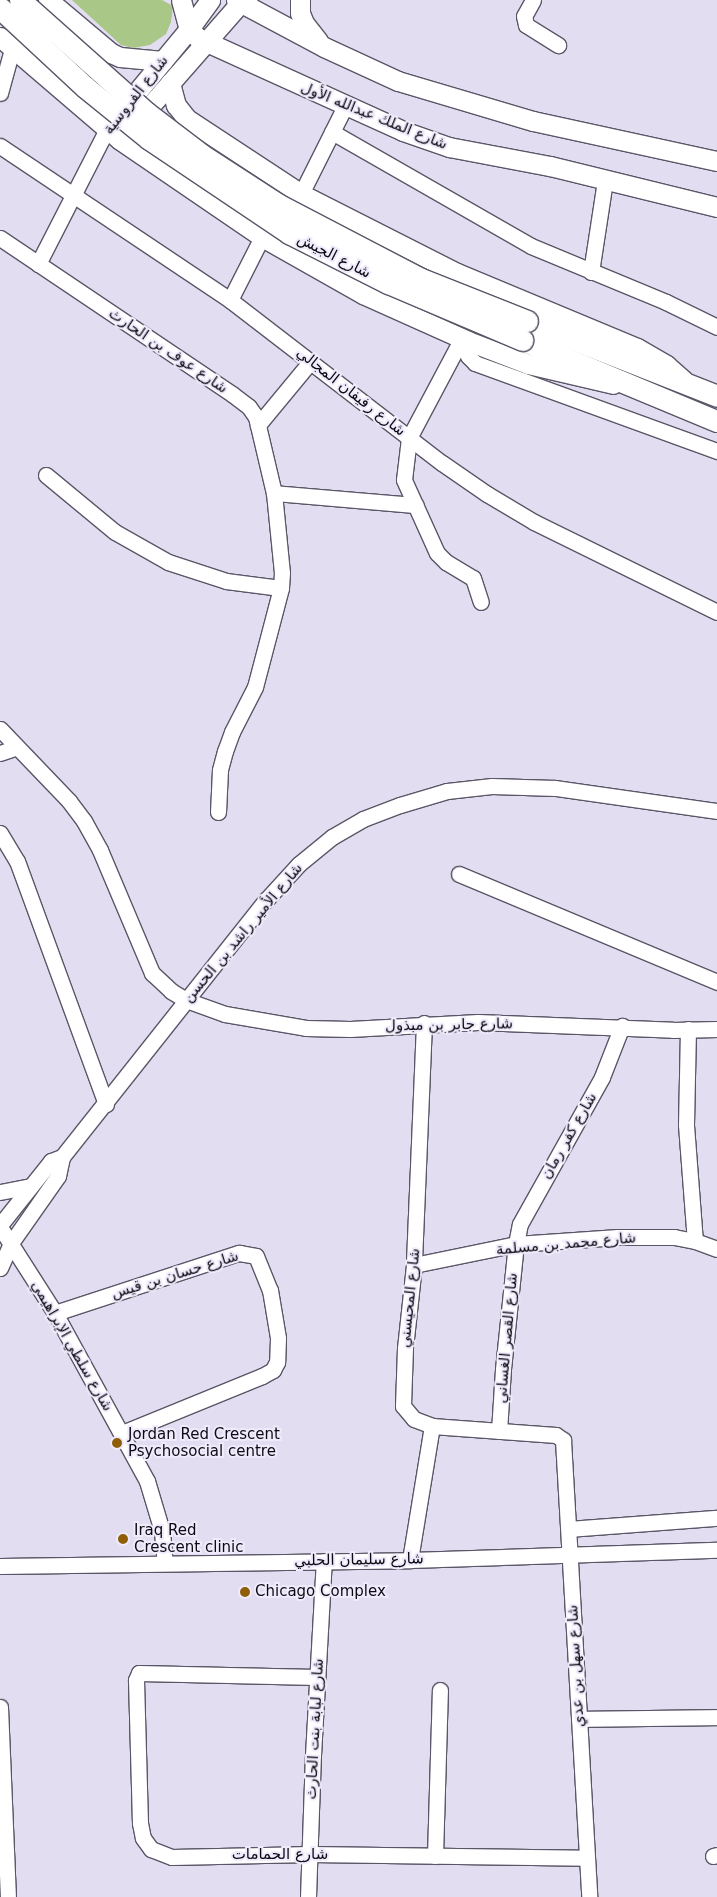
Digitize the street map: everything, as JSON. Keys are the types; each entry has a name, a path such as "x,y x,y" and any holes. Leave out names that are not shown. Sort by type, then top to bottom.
{"highway":[{"name":"شارع الجيش","path":"20,0 147,113 202,155 279,205 639,390 717,421"},
{"name":"شارع الجيش","path":"0,8 85,87 149,139 290,232 388,284 524,331 686,383 717,396"}],"main road":[{"path":"48,0 111,53 120,57 163,60"},
{"path":"181,0 189,30"},
{"name":"شارع الفروسية","path":"114,134 163,60 189,30 210,0"},
{"path":"300,0 300,13 304,23 324,47"},
{"path":"241,1 324,47 398,81 443,96 533,121 717,161"},
{"name":"شارع الفروسية","path":"114,134 170,83 207,43 241,1"},
{"name":"شارع الملك عبدالله الأول","path":"189,30 207,43 345,106 449,147 550,166 717,207"},
{"path":"6,43 114,134 262,237 363,294 465,340 525,372 639,390"},
{"path":"170,83 176,105 187,119 301,194 457,272 638,348 666,365 686,383"}],"street":[{"path":"534,0 524,16 526,25 558,45"},
{"path":"0,93 6,43"},
{"path":"301,194 345,106"},
{"path":"332,132 531,246 666,302 717,327"},
{"name":"شارع الفروسية","path":"38,264 72,196 114,134"},
{"name":"شارع رفيفان المجالي","path":"0,146 230,300 464,479 510,508 717,612"},
{"path":"591,272 605,180"},
{"path":"230,300 262,237"},
{"name":"شارع عوف بن الحارث","path":"0,238 232,394 249,407 258,425 274,494 282,552 281,588 255,687 224,752 220,770 218,812"},
{"path":"465,340 409,438 404,480 436,553 446,562 473,578 481,602"},
{"path":"258,425 311,362"},
{"path":"525,372 717,451"},
{"path":"46,475 114,532 168,562 226,581 281,588"},
{"path":"274,494 415,505"},
{"name":"شارع جابر بن مبذول","path":"0,729 69,801 84,821 100,850 152,973 171,991 186,1000 225,1014 306,1028 350,1029 424,1023 478,1022 717,1029"},
{"path":"0,753 17,747"},
{"name":"شارع الأمير راشد بن الحسن","path":"0,1268 11,1243 58,1176 62,1157 106,1104 260,907 299,864 340,832 363,819 400,805 447,791 492,786 555,788 717,811"},
{"path":"0,832 17,861 106,1104"},
{"path":"459,874 717,982"},
{"name":"شارع المحيسني","path":"424,1023 414,1265 404,1348 403,1406 414,1419 432,1426 561,1437"},
{"name":"شارع كفر رمان","path":"516,1244 524,1213 595,1092 611,1059 622,1026"},
{"path":"688,1029 686,1125 696,1241"},
{"name":"شارع الأمير راشد بن الحسن","path":"0,1226 51,1161 62,1157"},
{"path":"0,1192 30,1186"},
{"name":"شارع سلطي الإبراهيمي","path":"0,1226 55,1313 147,1481 162,1531 165,1563"},
{"name":"شارع محمد بن مسلمة","path":"414,1265 516,1244 618,1237 674,1237 696,1241 717,1249"},
{"name":"شارع القصر الغساني","path":"499,1431 503,1368 516,1244"},
{"name":"شارع حسان بن قيس","path":"55,1313 239,1253 256,1256 270,1290 278,1338 277,1362 273,1370 122,1433"},
{"path":"410,1560 432,1426"},
{"name":"شارع سهل بن عدي","path":"561,1437 565,1444 588,1897"},
{"path":"569,1530 717,1518"},
{"name":"شارع سليمان الحلبي","path":"0,1566 410,1560 717,1550"},
{"name":"شارع لبابة بنت الحارث","path":"308,1897 324,1561"},
{"name":"شارع الحمامات","path":"317,1677 142,1673 136,1676 140,1823 143,1838 151,1849 172,1856 310,1854 586,1858"},
{"path":"435,1856 440,1690"},
{"path":"0,1706 8,1897"},
{"path":"579,1719 717,1717"}],"green space":[{"path":"72,0 162,0 173,6 171,22 166,34 150,45 133,48 121,45"}],"place":[{"name":"Jordan Red Crescent Psychosocial centre","path":"117,1443"},
{"name":"Iraq Red Crescent clinic","path":"123,1539"},
{"name":"Chicago Complex","path":"245,1592"}]}
